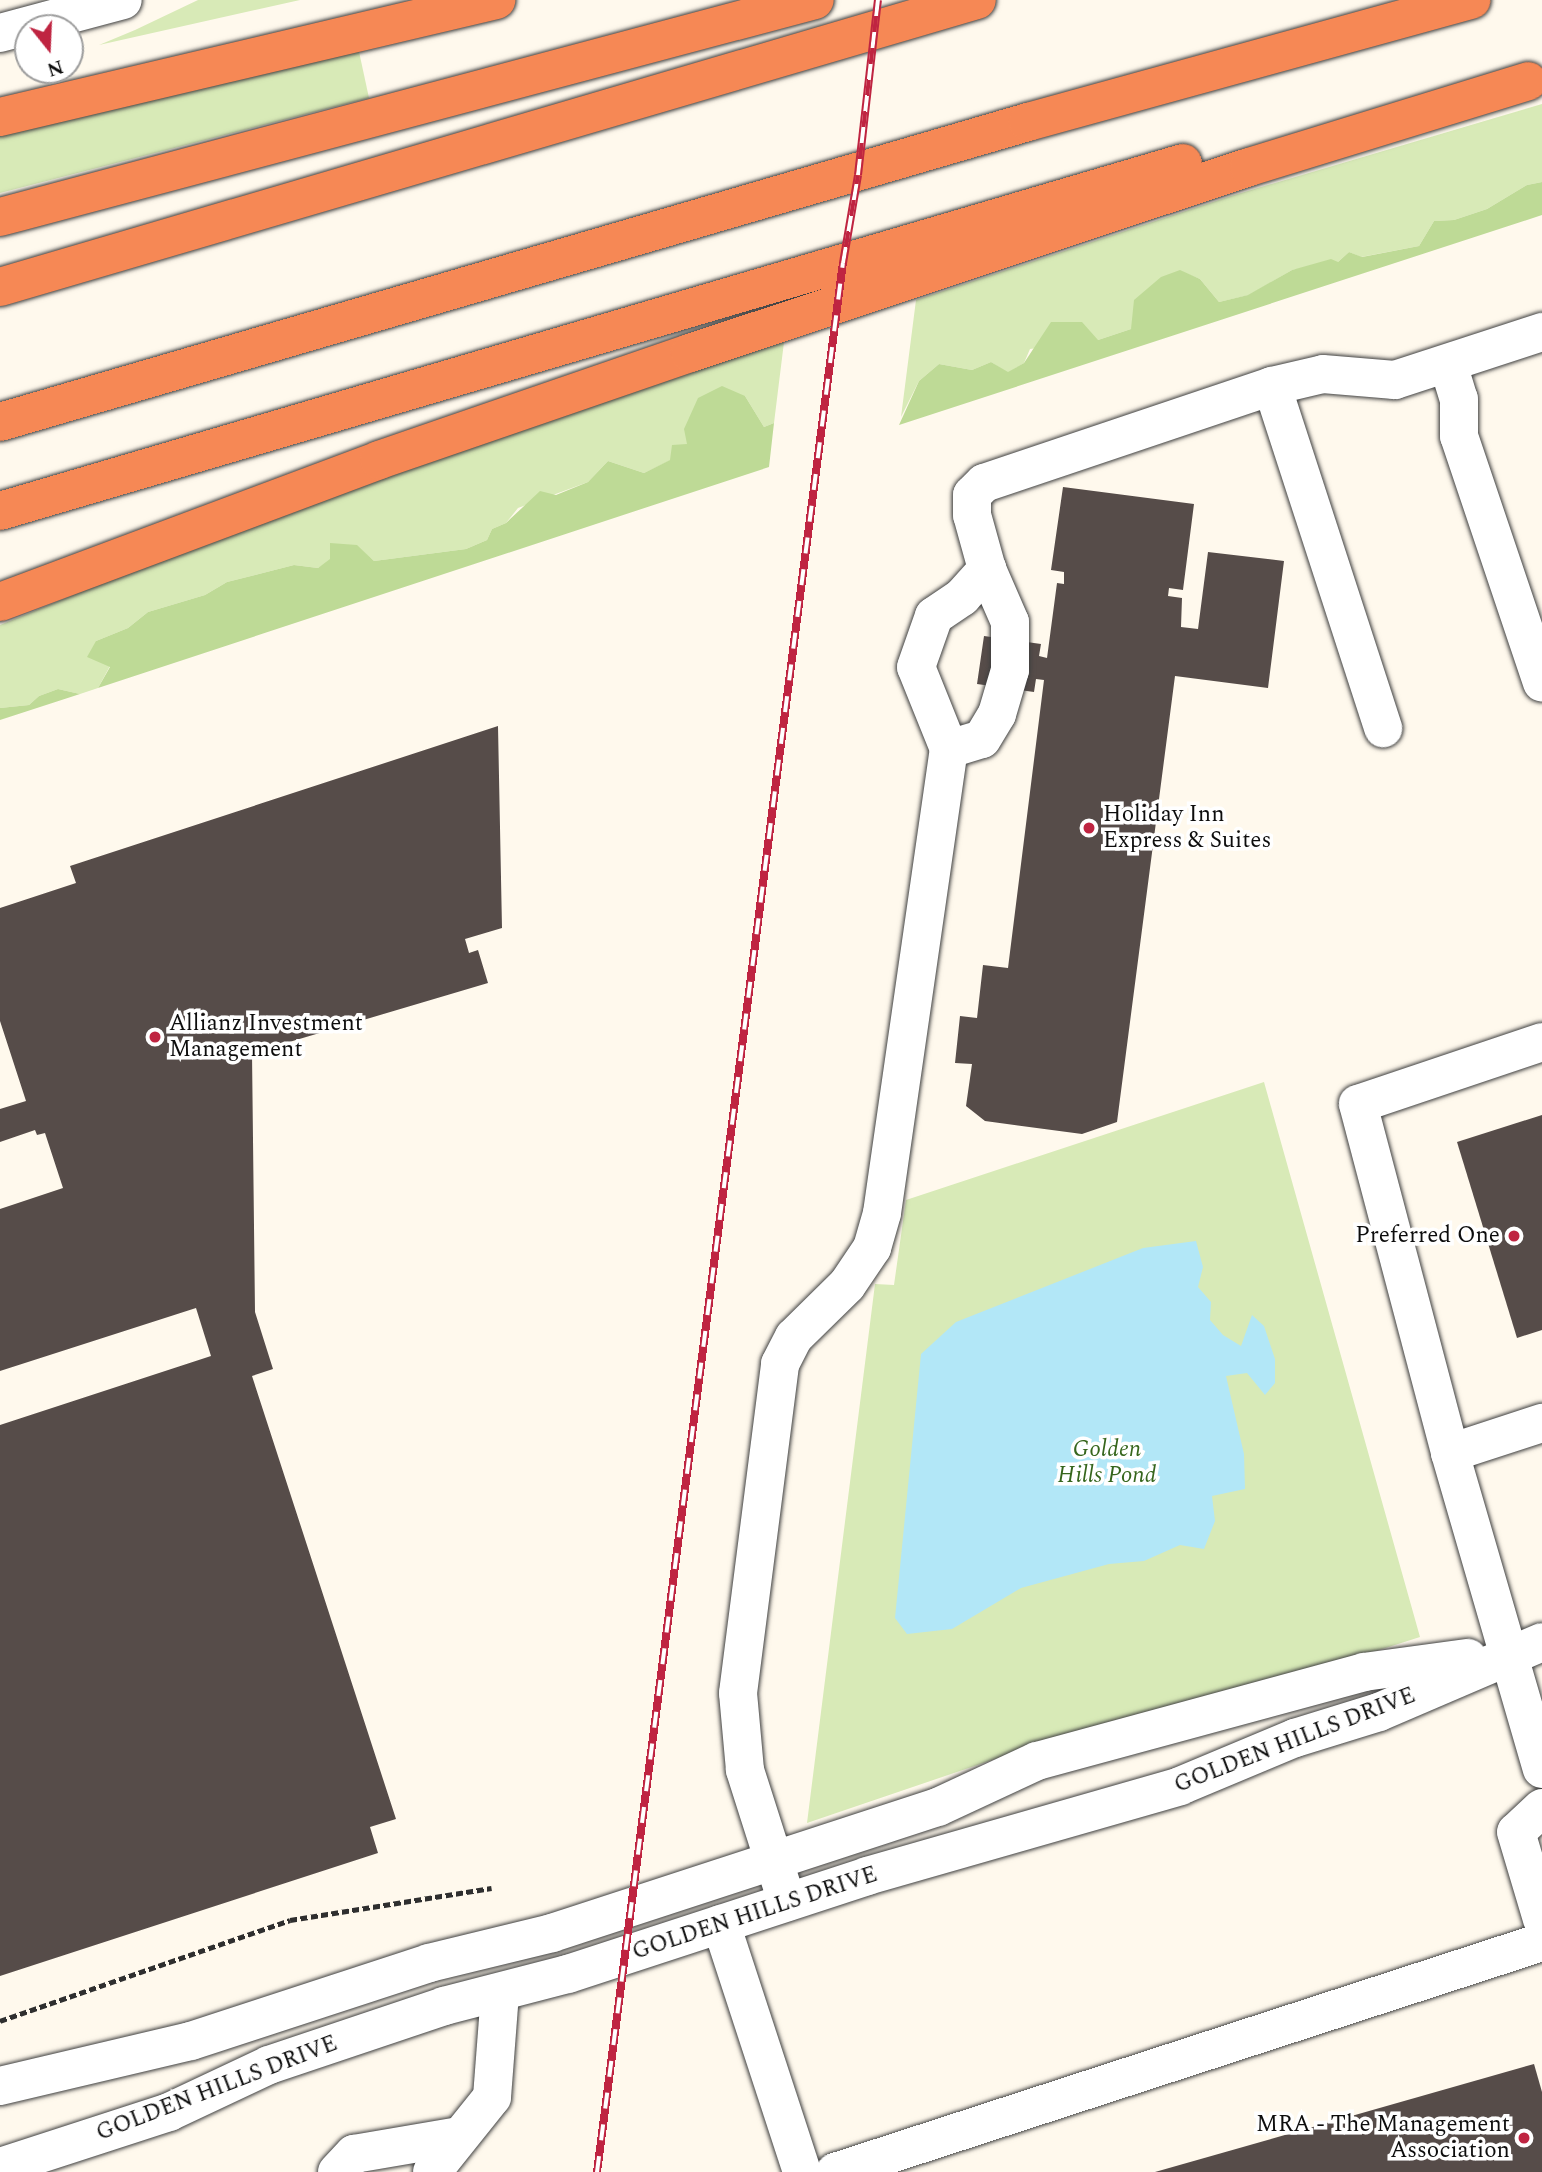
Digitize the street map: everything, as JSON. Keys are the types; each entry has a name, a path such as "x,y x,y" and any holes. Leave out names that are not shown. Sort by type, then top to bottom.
{"highway":[{"path":"0,117 496,0"},
{"path":"0,217 815,0"},
{"path":"0,287 977,0"},
{"path":"0,422 1028,122 1472,0"},
{"path":"0,511 1242,146 1535,80"},
{"path":"0,602 379,460 677,357 1236,171 1535,80"}],"street":[{"path":"0,33 123,0"},
{"path":"949,749 982,739 997,714 1010,670 1010,622 987,569 972,515 972,495 984,483 1272,386 1324,374 1395,380 1542,332"},
{"path":"1448,364 1459,400 1459,436 1542,682"},
{"path":"1272,386 1383,728"},
{"path":"787,1902 745,1770 738,1693 780,1364 794,1337 847,1285 872,1248 882,1213 949,749 916,667 934,617 962,597 987,569"},
{"path":"1542,1042 1358,1104 1450,1453 1525,1648 1542,1769"},
{"path":"1450,1453 1542,1423"},
{"name":"GOLDEN HILLS DRIVE","path":"0,2087 191,2041 772,1861 938,1807 1050,1758 1364,1672 1525,1648"},
{"name":"GOLDEN HILLS DRIVE","path":"0,2167 169,2112 269,2065 444,2006 500,1993 787,1902 1180,1786 1295,1738 1379,1712 1525,1648"},
{"path":"1542,1808 1516,1832 1542,1919"},
{"path":"721,1924 802,2172"},
{"path":"835,2172 1542,1942"},
{"path":"432,2172 456,2154 492,2097 500,1993"},
{"path":"337,2172 354,2154 456,2154"},
{"path":"407,2172 456,2154"}],"path":[{"path":"0,2021 290,1920 491,1888"}],"green space":[{"path":"198,0 300,0 99,45 135,30"},
{"path":"358,47 369,98 0,193 0,133"},
{"path":"1542,104 1542,182 1527,185 1487,209 1454,220 1434,221 1419,246 1361,257 1349,252 1338,262 1292,270 1249,295 1219,302 1200,279 1180,271 1131,329 1098,340 1030,349 1024,363 1008,373 991,362 972,370 939,364 919,381 901,417 916,300 1231,196"},
{"path":"1542,182 1542,215 899,425 919,381 939,364 972,370 991,362 1008,372 1024,363 1051,322 1082,322 1098,340 1131,329 1134,300 1161,277 1180,270 1200,279 1219,302 1248,295 1292,270 1331,259 1338,262 1349,252 1362,257 1419,246 1434,221 1454,220 1487,209 1527,185"},
{"path":"784,342 774,423 764,427 745,396 671,460 644,473 608,461 588,482 518,508 506,523 492,529 487,540 466,549 374,561 356,545 318,568 294,565 227,582 205,595 148,612 128,628 96,641 110,666 98,688 80,694 58,689 39,696 29,705 0,708 0,625 193,546 538,422"},
{"path":"722,386 745,396 764,427 774,423 769,467 98,688 110,667 87,657 96,641 128,628 148,612 205,595 227,582 294,565 318,568 330,559 330,543 357,545 374,561 466,549 487,540 492,529 506,523 540,491 556,495 588,482 608,461 644,473 670,460 672,445 687,444 684,429 698,398"},
{"path":"58,689 80,694 0,720 0,708 29,705 39,696"},
{"name":"Golden Hills Pond","path":"1264,1082 1420,1637 1304,1674 1048,1741 807,1823 875,1284 894,1285 906,1200"}],"water":[{"name":"Golden Hills Pond","path":"1196,1241 1203,1267 1198,1287 1211,1302 1210,1320 1223,1335 1241,1346 1252,1315 1264,1326 1275,1359 1275,1383 1265,1395 1247,1373 1226,1376 1244,1454 1245,1489 1212,1496 1215,1521 1204,1549 1180,1545 1144,1561 1109,1564 1021,1588 952,1629 907,1634 895,1618 921,1354 956,1322 1143,1248"}],"building":[{"name":"Holiday Inn Express & Suites","path":"1063,487 1194,504 1183,590 1169,588 1168,596 1182,598 1181,627 1198,629 1208,552 1284,561 1268,688 1175,676 1117,1122 1082,1134 985,1121 966,1106 972,1064 955,1063 960,1016 977,1018 983,965 1008,968 1044,680 1036,679 1034,692 977,684 984,636 1041,644 1039,656 1047,658 1057,583 1064,584 1064,572 1051,570"},
{"path":"498,726 502,928 465,939 469,953 478,950 488,983 252,1053 255,1312 273,1369 252,1376 396,1819 370,1827 378,1853 0,1976 0,1425 211,1356 196,1308 0,1371 0,1209 63,1188 45,1133 37,1135 35,1130 0,1142 0,1109 26,1101 0,1021 0,908 76,883 70,866"},
{"name":"Preferred One","path":"1542,1115 1542,1330 1517,1338 1457,1142"},
{"path":"1534,2064 1542,2092 1542,2172 1155,2172"}],"railway":[{"path":"597,2172 843,263 858,175 878,0"}],"place":[{"name":"Holiday Inn Express & Suites","path":"1089,828"},
{"name":"Allianz Investment Management","path":"155,1037"},
{"name":"Preferred One","path":"1514,1236"},
{"name":"MRA - The Management Association","path":"1524,2138"}]}
